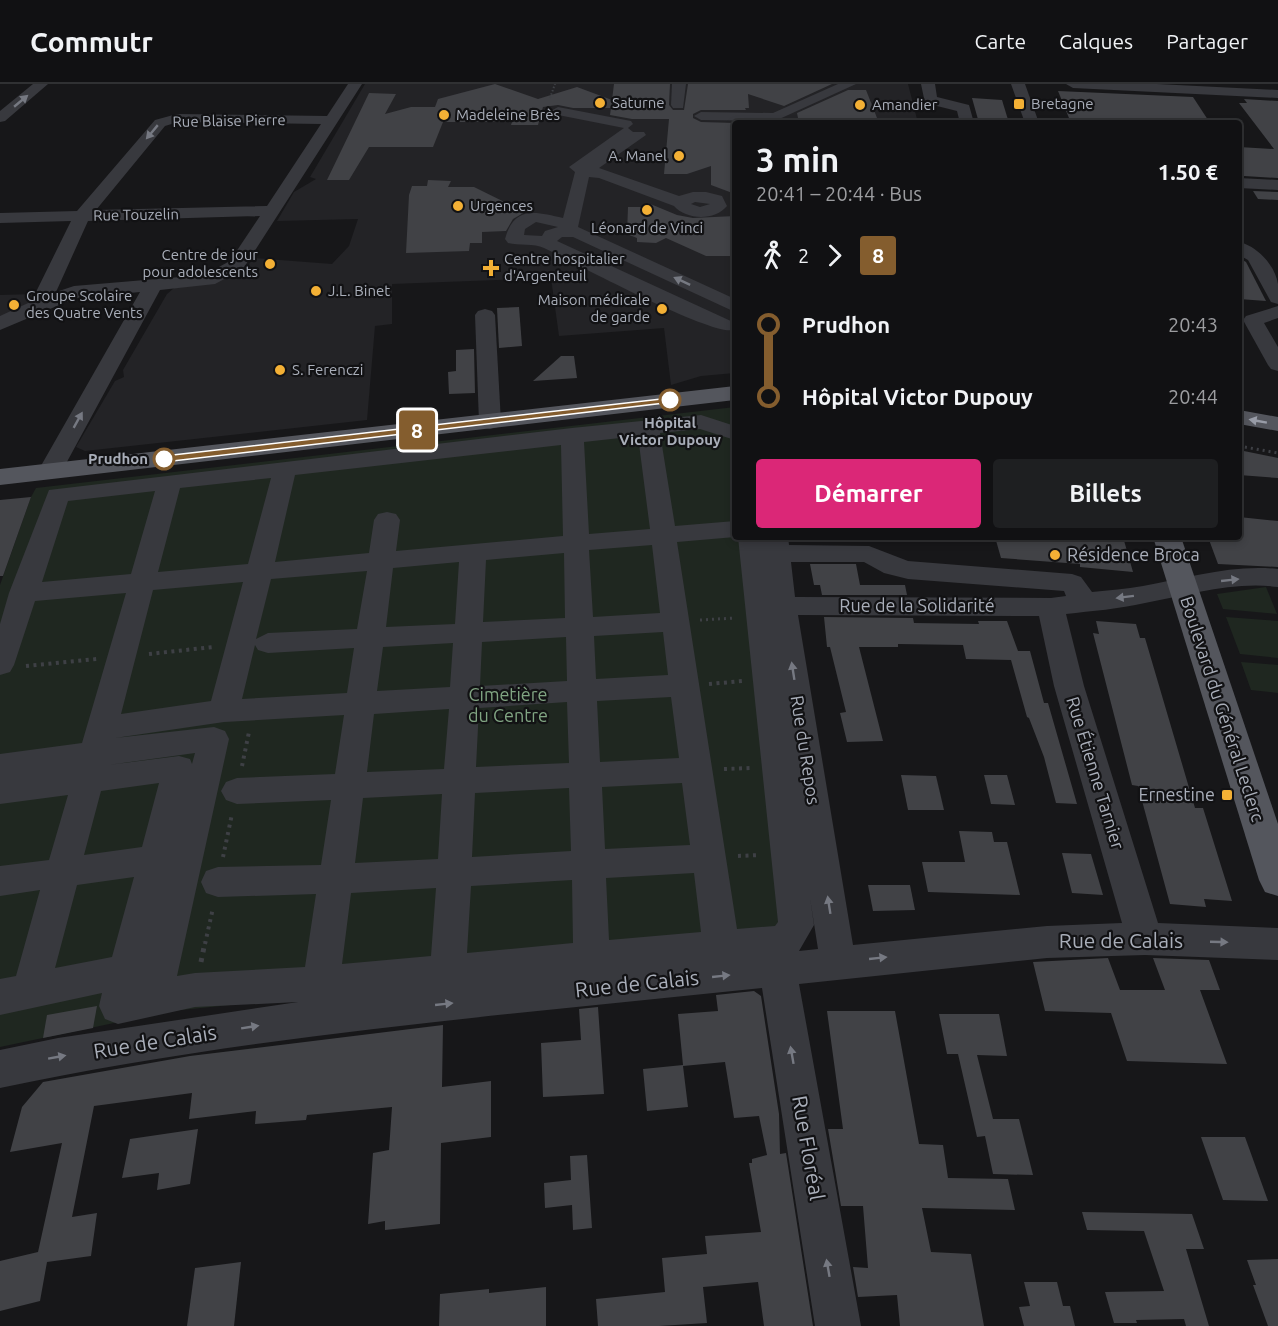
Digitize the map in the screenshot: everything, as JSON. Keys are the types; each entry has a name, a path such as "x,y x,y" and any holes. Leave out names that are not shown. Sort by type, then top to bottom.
{"main road":[{"path":"0,477 732,393"},
{"path":"1242,418 1278,424"},
{"path":"1242,436 1278,442"},
{"name":"Boulevard du Général Leclerc","path":"1168,540 1278,880"}],"street":[{"path":"0,118 41,84"},
{"path":"0,324 50,300 74,292 152,287 208,280 237,265 355,84"},
{"path":"678,105 679,84"},
{"path":"701,116 775,117 849,84"},
{"path":"928,84 930,100 964,108 966,120"},
{"path":"1018,84 1031,120"},
{"path":"1073,84 1278,87"},
{"path":"1213,87 1278,94"},
{"path":"1213,87 1220,107"},
{"path":"558,111 638,129 577,166 583,171 601,173 682,204"},
{"name":"Rue Blaise Pierre","path":"50,300 46,292 82,216 160,123 177,118 332,120"},
{"path":"570,227 583,171"},
{"path":"1242,183 1278,185"},
{"name":"Rue Touzelin","path":"0,218 272,212"},
{"path":"732,305 570,227 533,216 518,227 514,239 549,242 688,310 732,325"},
{"path":"549,242 551,235 570,227"},
{"path":"1242,249 1255,256 1273,280 1278,298"},
{"path":"50,471 152,287"},
{"path":"1278,312 1253,320 1278,365"},
{"path":"485,315 490,422"},
{"path":"0,665 23,592 58,495 701,422 732,432"},
{"path":"648,427 721,946"},
{"path":"572,435 592,958"},
{"path":"224,711 285,469"},
{"path":"15,995 63,872 169,483"},
{"path":"318,1000 387,520"},
{"path":"23,592 732,530"},
{"path":"96,753 179,768 118,1006 195,990 318,1000 448,972 785,940 796,925 768,679 772,611 768,542 868,545 893,567 908,570 1072,583 1084,602"},
{"path":"448,972 473,553"},
{"path":"1182,586 1262,576 1278,578"},
{"name":"Rue de la Solidarité","path":"772,611 1051,607 1142,595 1182,586"},
{"name":"Rue Étienne Tarnier","path":"1051,607 1069,686 1145,939"},
{"name":"Rue du Repos","path":"772,611 838,963"},
{"path":"268,643 675,622"},
{"path":"0,791 96,753 224,711 684,686"},
{"path":"0,766 214,739 153,999"},
{"path":"237,791 585,773 696,770"},
{"path":"218,882 336,879 708,858"},
{"path":"0,881 155,860"},
{"name":"Rue de Calais","path":"0,1069 318,1000 778,970 1047,942 1145,939 1278,944"},
{"name":"Rue Floréal","path":"778,970 838,1326"},
{"path":"15,995 127,971"}],"path":[{"path":"1242,447 1278,453"},
{"path":"675,622 772,611"},
{"path":"684,686 768,679"},
{"path":"696,770 778,768"},
{"path":"708,858 788,854"}],"shaded area":[{"name":"Centre hospitalier d'Argenteuil","path":"365,84 908,84 917,120 732,120 732,373 701,376 671,385 664,328 559,336 551,278 392,284 392,324 375,326 367,420 85,451 76,447 115,381 124,377 123,370 167,294 174,288 213,283 224,279 245,271 253,258 332,264 349,246 358,219 277,221 294,192 316,179 310,177"},
{"name":"Groupe Scolaire des Quatre Vents","path":"35,294 31,302 0,319 0,295"}],"green space":[{"name":"Cimetière du Centre","path":"732,407 732,540 762,540 809,926 319,996 171,1011 0,1047 0,585 36,488"},
{"path":"1266,587 1277,614 1223,609 1217,594"},
{"path":"1226,617 1278,621 1278,658 1240,654"},
{"path":"1241,662 1278,665 1278,693 1251,690"}],"building":[{"path":"495,84 538,99 577,87 612,100 614,84 670,84 669,105 673,110 684,110 688,84 832,84 784,106 748,94 749,108 745,108 746,110 701,110 693,114 693,118 701,122 732,123 732,193 711,185 711,166 687,174 664,174 669,119 632,119 610,115 611,108 573,108 558,105 543,107 538,125 511,125 512,122 443,122 433,147 369,147 349,180 327,180 369,93 396,94 385,114 411,107 435,107 438,99"},
{"path":"848,90 866,90 878,120 798,120 797,113"},
{"path":"1058,91 1193,97 1208,120 1070,120"},
{"path":"972,98 1002,100 1008,120 978,120"},
{"path":"1244,99 1278,101 1278,178 1244,176 1242,172 1242,147 1274,149 1239,103 1247,103"},
{"name":"Urgences","path":"428,180 451,181 448,187 474,187 525,212 513,219 506,231 482,232 482,243 470,243 469,251 406,253 409,195 412,186 427,186"},
{"path":"1253,191 1278,192 1278,200 1258,199"},
{"name":"Léonard de Vinci","path":"648,203 677,215 693,218 732,216 732,256 706,256 666,238 656,243 637,242 637,238 627,234 628,207 647,207"},
{"path":"1242,260 1246,262 1266,301 1242,299"},
{"path":"519,307 522,346 499,348 497,308"},
{"path":"474,349 475,393 449,394 448,372 456,371 456,350"},
{"path":"561,356 574,356 577,378 533,381"},
{"path":"1242,451 1278,458 1278,478 1242,475"},
{"path":"31,497 3,576 0,576 0,500"},
{"path":"1242,517 1278,521 1278,567 1218,564 1209,540 1242,540"},
{"name":"Résidence Broca","path":"996,540 1124,540 1133,572 1080,567 1080,564 1001,558"},
{"path":"810,564 856,564 860,585 905,585 907,595 822,595 820,585 814,585"},
{"path":"824,617 913,618 914,623 979,624 978,621 1007,621 1018,651 1030,651 1044,703 1048,703 1077,804 1056,803 1044,757 1027,717 1011,660 966,659 963,645 898,644 898,647 859,647 883,741 847,742 840,713 846,712 830,647 827,647"},
{"path":"1096,621 1136,624 1140,638 1145,638 1195,808 1203,808 1232,901 1204,899 1206,907 1170,904 1138,786 1132,785 1093,633 1099,634"},
{"path":"901,775 936,776 944,810 908,810"},
{"path":"984,775 1007,775 1015,805 991,804"},
{"path":"959,831 992,832 994,842 1007,842 1020,895 928,892 922,862 965,862"},
{"path":"1062,853 1091,854 1103,895 1072,893"},
{"path":"868,885 910,885 915,910 873,911"},
{"path":"1108,958 1120,990 1165,990 1153,958 1209,960 1220,990 1200,990 1227,1064 1127,1061 1111,1013 1045,1011 1033,962"},
{"path":"754,991 761,996 779,1114 780,1154 786,1153 813,1326 764,1326 758,1282 703,1287 707,1323 598,1326 596,1299 665,1292 662,1258 707,1254 705,1236 761,1232 749,1163 752,1163 752,1159 767,1155 759,1116 734,1118 725,1062 683,1066 688,1107 647,1111 643,1069 683,1065 678,1014 718,1011 716,995"},
{"path":"97,1006 93,1028 43,1038 47,1015"},
{"path":"598,1007 604,1094 543,1097 541,1043 581,1040 579,1009"},
{"path":"827,1011 895,1011 919,1144 943,1145 948,1178 1008,1179 1015,1210 922,1208 931,1252 971,1254 984,1326 900,1326 897,1295 858,1297 853,1267 868,1268 863,1206 841,1206 828,1129 843,1129"},
{"path":"939,1014 999,1014 1007,1056 977,1055 993,1119 1019,1119 1033,1175 993,1174 985,1136 977,1137 958,1054 947,1054"},
{"path":"443,1025 442,1087 491,1081 491,1137 441,1143 440,1224 385,1230 385,1221 368,1224 373,1153 389,1150 392,1107 307,1115 306,1120 255,1124 256,1111 189,1119 192,1093 94,1106 72,1217 97,1213 91,1256 47,1262 40,1301 0,1311 0,1261 38,1252 62,1143 10,1152 22,1107 43,1082 190,1056"},
{"path":"198,1129 190,1184 157,1190 159,1173 122,1178 130,1139"},
{"path":"1201,1137 1245,1137 1268,1201 1223,1200"},
{"path":"587,1155 592,1228 573,1230 572,1205 545,1208 544,1183 571,1180 570,1156"},
{"path":"1082,1212 1192,1214 1204,1249 1186,1249 1209,1326 1186,1326 1184,1319 1114,1323 1105,1292 1164,1291 1144,1231 1087,1230"},
{"path":"1278,1259 1278,1326 1268,1326 1253,1285 1256,1285 1247,1260"},
{"path":"241,1262 234,1326 187,1326 195,1268"},
{"path":"1024,1282 1057,1282 1063,1306 1070,1306 1075,1326 1024,1326 1019,1307 1030,1306"},
{"path":"546,1287 546,1326 439,1326 440,1294 489,1289 489,1293"}],"bus line":[{"name":"8","path":"164,459 670,400"}],"place":[{"name":"Saturne","path":"600,103"},
{"name":"Bretagne","path":"1019,104"},
{"name":"Amandier","path":"860,105"},
{"name":"Madeleine Brès","path":"444,115"},
{"name":"A. Manel","path":"679,156"},
{"name":"Urgences","path":"458,206"},
{"name":"Léonard de Vinci","path":"647,210"},
{"name":"Centre de jour pour adolescents","path":"270,264"},
{"name":"Centre hospitalier d'Argenteuil","path":"491,268"},
{"name":"J.L. Binet","path":"316,291"},
{"name":"Groupe Scolaire des Quatre Vents","path":"14,305"},
{"name":"Maison médicale de garde","path":"662,309"},
{"name":"S. Ferenczi","path":"280,370"},
{"name":"Hôpital Victor Dupouy","path":"670,400"},
{"name":"Prudhon","path":"164,459"},
{"name":"Résidence Broca","path":"1055,555"},
{"name":"Ernestine","path":"1227,795"}]}
